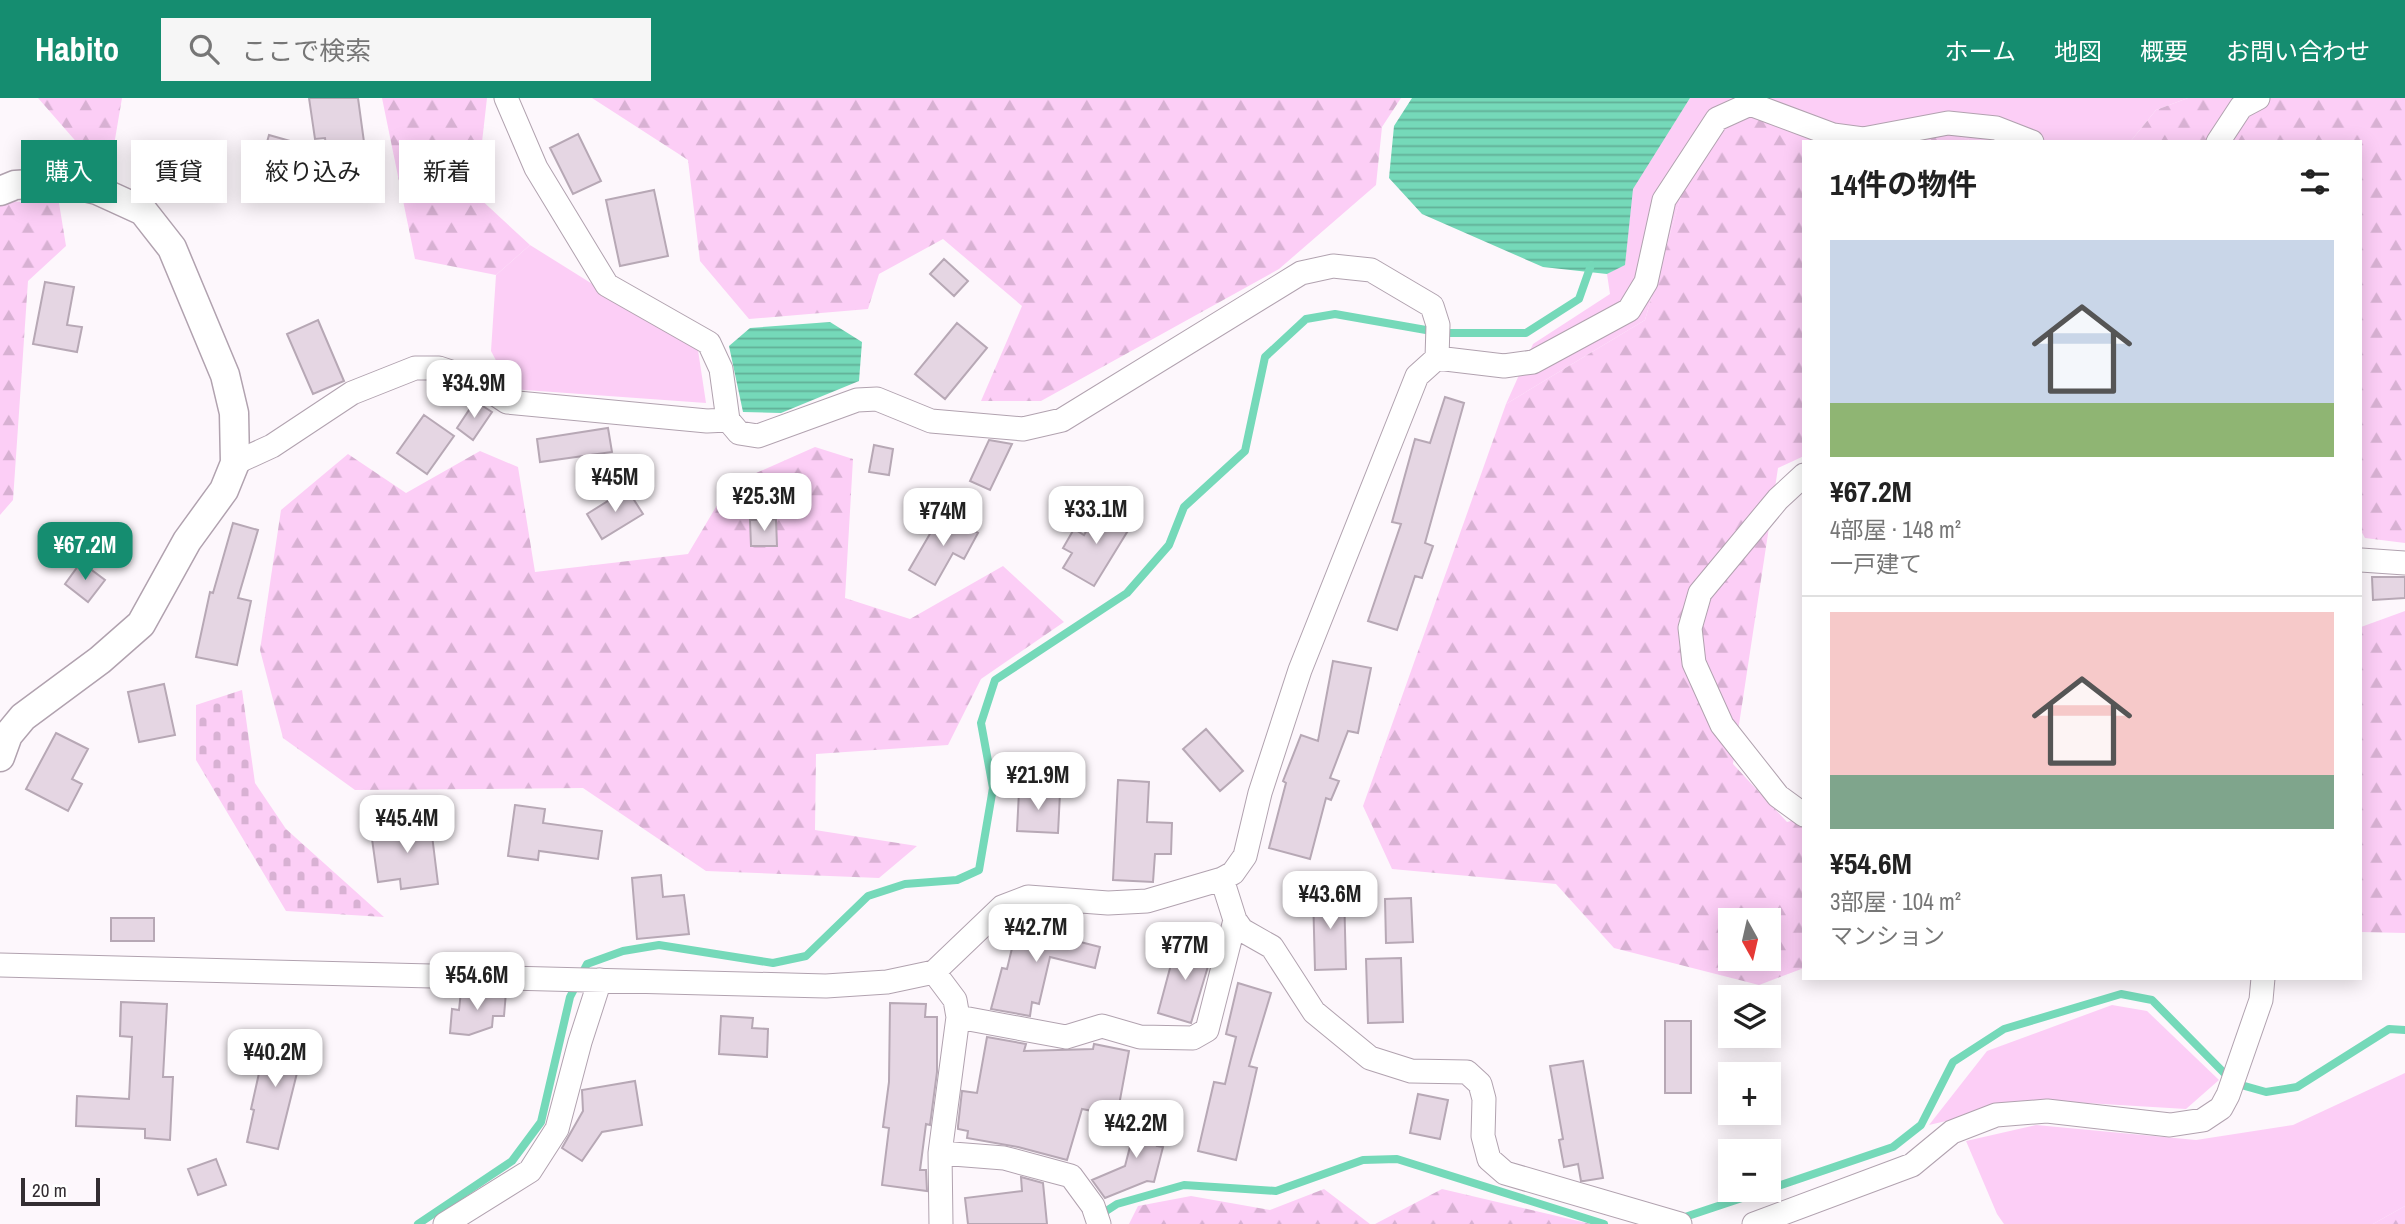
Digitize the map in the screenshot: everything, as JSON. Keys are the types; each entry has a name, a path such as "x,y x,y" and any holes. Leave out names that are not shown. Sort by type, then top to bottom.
{"street":[{"path":"0,965 826,986 887,982 934,972 1002,907 1028,897 1108,903 1147,901 1223,879 1233,873 1245,856 1260,793 1300,670 1418,376 1437,343 1432,306 1371,270 1333,266 1301,273 1062,421 1023,429 931,421 877,399 857,400 758,436 739,433 729,420 721,369 709,343 607,285 536,168 506,98"},
{"path":"2219,140 2241,107 2258,98"},
{"path":"1437,343 1504,366 1533,362 1629,310 1646,282 1664,200 1717,119 1750,104 1833,135 1863,139 1948,123 1996,128 2027,140"},
{"path":"0,191 15,185 63,182 97,190 144,211 172,248 225,376 234,412 235,463 224,490 187,541 141,624 100,660 23,717 8,736 0,757"},
{"path":"235,463 272,446 352,393 415,368 439,368 472,379 507,402 707,421 729,420"},
{"path":"1802,477 1777,499 1700,593 1690,628 1694,663 1723,725 1778,796 1802,814"},
{"path":"2362,560 2405,563"},
{"path":"1223,879 1235,920 1242,930 1272,947 1314,1012 1370,1058 1411,1071 1467,1072 1480,1084 1484,1099 1483,1136 1489,1159 1505,1174 1680,1224"},
{"path":"958,1017 1066,1037 1102,1026 1140,1037 1192,1038 1207,1030 1235,920"},
{"path":"934,972 955,1000 958,1017 940,1153 941,1224"},
{"path":"445,1224 530,1171 557,1129 600,980"},
{"path":"1754,1224 1912,1165 1952,1132 1996,1115 2047,1111 2170,1125 2203,1119 2221,1108 2228,1095 2261,1000 2263,980"},
{"path":"940,1153 1004,1158 1071,1176 1096,1215"}],"green space":[{"path":"38,98 122,98 115,140 75,140"},
{"path":"382,98 487,98 482,140 399,140 399,181"},
{"path":"592,98 1401,98 1382,127 1376,185 1279,269 1041,401 981,401 1022,306 943,239 879,274 868,309 749,319 700,261 688,160"},
{"path":"1690,98 2188,98 2156,110 2132,140 1970,140 1944,132 1899,140 1879,140 1755,113 1681,196 1645,320 1506,404 1533,344 1610,294 1607,274 1625,264 1632,189"},
{"path":"2188,98 2405,98 2405,543 2365,538 2362,533 2362,140 2132,140 2156,110"},
{"path":"1755,113 1822,140 1802,140 1802,457 1778,468 1733,764 1787,822 1802,818 1802,969 1759,985 1614,948 1556,884 1392,869 1363,806 1506,404 1645,320 1681,196 1720,124"},
{"path":"1944,132 1970,140 1899,140"},
{"path":"0,201 59,203 66,246 28,281 13,500 0,515"},
{"path":"404,203 485,203 530,245 496,275 415,259"},
{"path":"530,245 698,350 706,403 511,389 491,351 496,275"},
{"path":"815,447 853,459 845,598 910,619 1003,566 1064,622 981,679 948,745 816,754 815,830 917,846 879,878 706,871 583,788 355,790 283,738 260,650 281,510 348,454 406,493 480,451 518,467 535,572 688,554 729,485"},
{"path":"2405,611 2405,933 2362,932 2362,627"},
{"path":"242,690 255,783 286,829 384,917 286,911 196,760 196,705"},
{"path":"2112,1005 2147,1011 2219,1080 2186,1109 2036,1100 1929,1125 1987,1051"},
{"path":"2405,1073 2405,1206 2373,1224 2004,1224 1997,1214 1966,1141 2036,1125 2196,1140 2293,1125"},
{"path":"1324,1189 1370,1224 1129,1224 1138,1206 1191,1196 1270,1210"},
{"path":"1442,1189 1591,1224 1375,1224"},
{"path":"2405,1206 2405,1224 2373,1224"}],"shaded area":[{"path":"1412,98 1690,98 1633,189 1625,265 1607,274 1543,267 1422,214 1389,178 1394,126"},
{"path":"830,322 862,342 859,381 781,413 743,412 729,346 750,328"}],"building":[{"path":"309,98 358,98 364,140 315,139"},
{"path":"578,134 601,181 573,194 550,148"},
{"path":"269,135 286,140 268,140"},
{"path":"654,190 668,256 620,266 606,200"},
{"path":"944,259 968,281 954,296 930,274"},
{"path":"45,282 74,287 67,325 82,327 77,352 33,344"},
{"path":"318,320 344,381 313,394 287,334"},
{"path":"957,323 987,348 945,399 915,374"},
{"path":"1445,397 1464,403 1425,543 1433,546 1422,578 1415,576 1397,630 1368,621 1401,524 1392,522 1415,439 1430,443"},
{"path":"475,401 492,412 473,440 457,428"},
{"path":"424,415 454,436 427,474 397,453"},
{"path":"608,428 612,452 540,462 537,439"},
{"path":"989,440 1012,444 990,490 970,481"},
{"path":"874,445 893,449 889,475 869,472"},
{"path":"627,489 643,514 602,539 587,514"},
{"path":"1101,506 1132,524 1094,586 1063,568 1072,553 1063,548 1074,529 1084,535"},
{"path":"942,513 978,533 964,559 953,553 935,585 909,570"},
{"path":"776,519 777,546 751,546 750,520"},
{"path":"233,523 258,530 238,598 251,601 237,665 196,657 210,592 213,593"},
{"path":"81,562 105,580 88,602 65,584"},
{"path":"2372,577 2405,577 2405,598 2373,600"},
{"path":"1333,661 1371,668 1358,733 1348,731 1330,778 1339,781 1331,800 1326,798 1310,859 1269,848 1286,783 1283,781 1301,735 1318,741"},
{"path":"164,684 175,735 139,742 128,692"},
{"path":"1206,729 1243,771 1220,791 1183,749"},
{"path":"56,733 88,749 72,779 82,784 68,811 26,789"},
{"path":"1118,780 1149,782 1147,822 1172,823 1171,854 1155,854 1153,882 1113,880"},
{"path":"1019,791 1060,793 1058,833 1017,831"},
{"path":"515,805 545,809 543,823 602,831 598,859 539,851 538,860 508,856"},
{"path":"430,819 438,884 401,889 400,879 378,882 372,839 394,837 392,824"},
{"path":"661,875 663,897 684,895 689,934 637,939 632,878"},
{"path":"1344,892 1346,969 1315,970 1313,893"},
{"path":"1411,898 1413,942 1386,943 1385,899"},
{"path":"1020,915 1056,922 1053,935 1100,947 1095,968 1050,957 1039,1004 1032,1002 1030,1016 991,1009 1002,968 1007,969"},
{"path":"111,918 154,918 154,941 111,941"},
{"path":"1177,942 1212,953 1191,1023 1158,1013"},
{"path":"1401,958 1403,1022 1368,1023 1366,959"},
{"path":"1238,983 1271,993 1249,1066 1257,1068 1236,1160 1198,1151 1214,1082 1225,1084 1236,1037 1226,1034"},
{"path":"461,991 506,992 504,1016 493,1016 492,1027 469,1035 450,1033 452,1009 459,1010"},
{"path":"121,1002 167,1004 163,1077 173,1077 170,1140 145,1138 145,1129 76,1126 77,1096 129,1099 132,1037 120,1036"},
{"path":"890,1003 926,1004 925,1017 937,1017 937,1072 930,1125 926,1124 920,1170 926,1170 927,1191 882,1185 889,1128 883,1127 889,1082"},
{"path":"721,1016 753,1018 752,1028 768,1029 767,1057 719,1054"},
{"path":"1665,1021 1691,1021 1691,1093 1665,1093"},
{"path":"268,1033 305,1041 278,1149 247,1142 254,1110 251,1109"},
{"path":"987,1037 1026,1044 1024,1051 1093,1049 1094,1044 1129,1051 1117,1116 1082,1109 1067,1160 1018,1147 967,1138 968,1131 958,1129 962,1091 977,1093"},
{"path":"1583,1061 1603,1178 1581,1181 1578,1164 1564,1167 1559,1140 1563,1139 1550,1066"},
{"path":"635,1081 642,1125 602,1132 582,1161 562,1148 583,1111 582,1090"},
{"path":"1418,1094 1448,1100 1440,1139 1410,1133"},
{"path":"1138,1116 1164,1123 1157,1146 1163,1147 1154,1182 1147,1181 1105,1198 1092,1180 1125,1166"},
{"path":"216,1159 226,1185 198,1195 188,1169"},
{"path":"1021,1177 1043,1183 1047,1224 968,1224 965,1198 1022,1191"}],"waterway":[{"path":"418,1224 512,1161 541,1122 570,997 587,964 623,951 659,945 773,963 806,956 868,896 905,884 957,880 979,870 993,788 981,723 995,680 1127,593 1169,545 1184,507 1245,451 1265,357 1306,319 1335,314 1443,333 1526,333 1579,299 1591,265"},
{"path":"1781,1185 1893,1147 1921,1125 1953,1062 2004,1029 2121,994 2152,1000 2234,1083 2266,1092 2297,1087 2389,1029 2405,1030"},
{"path":"1100,1215 1117,1204 1184,1185 1276,1191 1363,1160 1397,1159 1604,1224"},
{"path":"1679,1219 1730,1202"}]}
